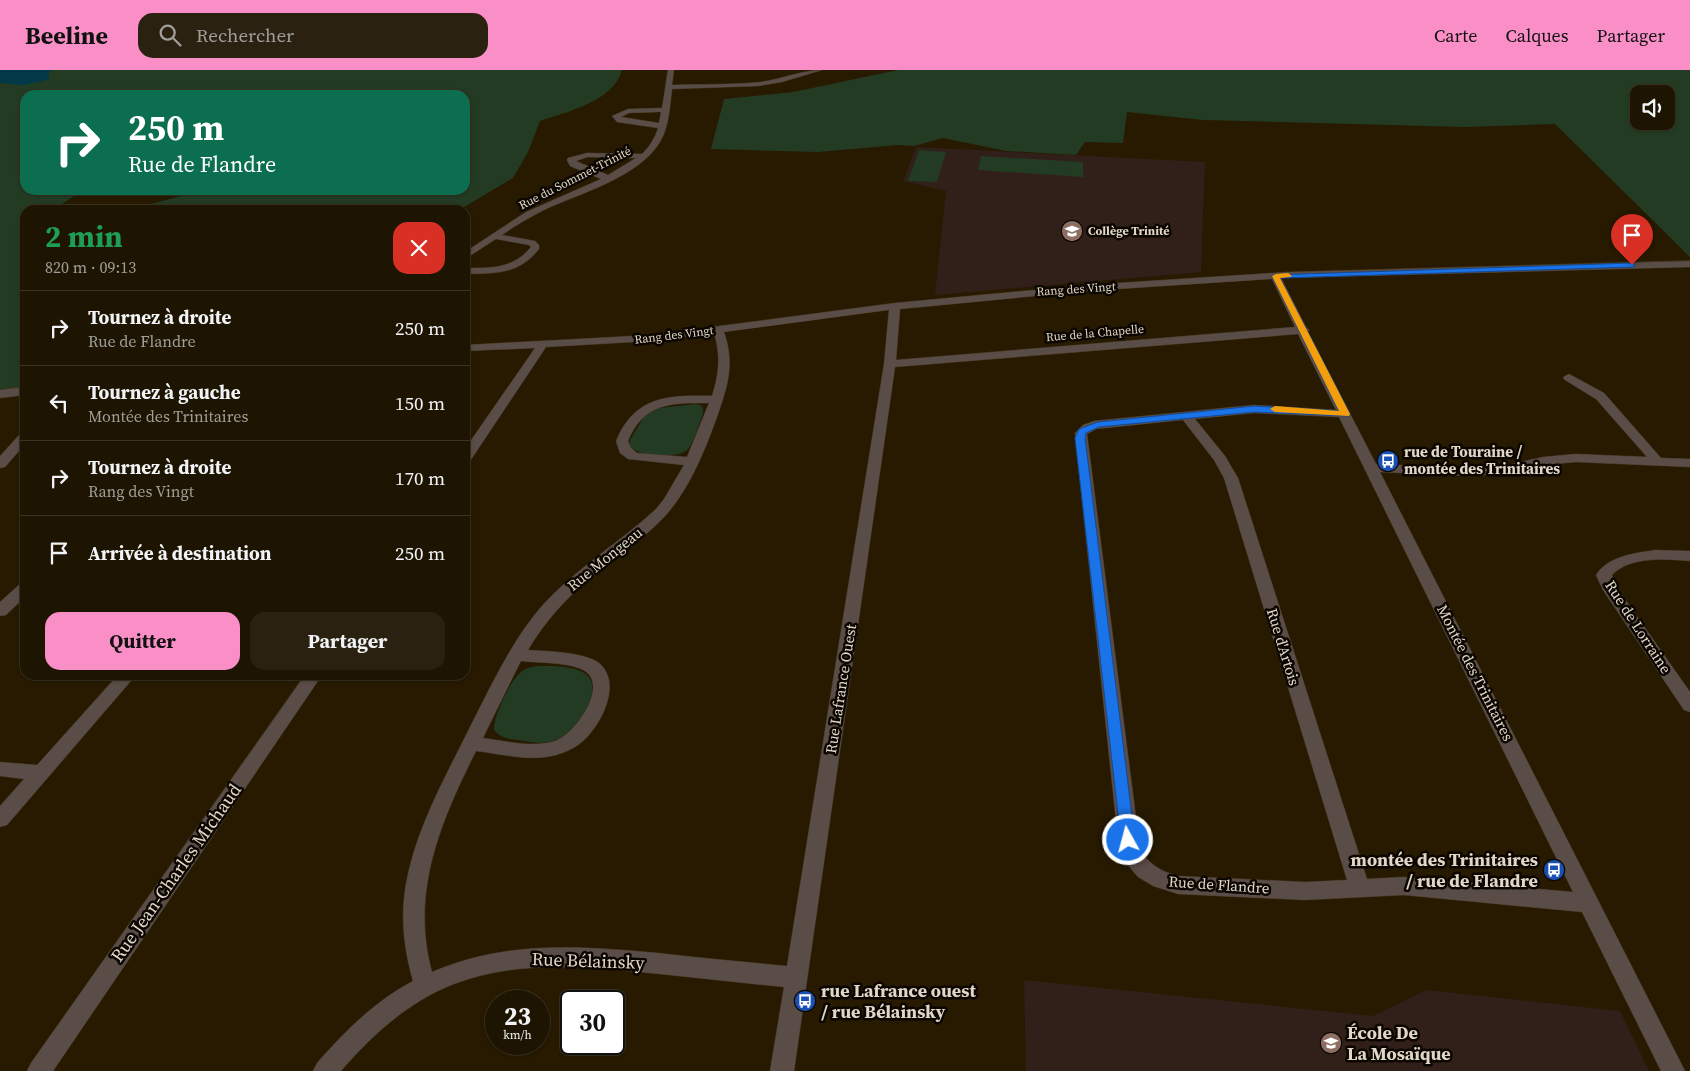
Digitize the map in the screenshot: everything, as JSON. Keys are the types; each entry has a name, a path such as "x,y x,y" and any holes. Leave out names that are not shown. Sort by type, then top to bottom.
{"street":[{"name":"Rue du Sommet-Trinité","path":"470,253 528,215 607,178 644,156 657,141 662,126 671,70"},
{"path":"668,87 767,83 819,70"},
{"path":"662,126 620,120 616,116 628,111 664,110"},
{"path":"607,178 572,164 571,160 587,155 644,156"},
{"path":"470,272 512,268 521,263 536,247 530,243 494,236"},
{"name":"Rang des Vingt","path":"470,348 635,339 895,306 1036,292 1276,276 1690,264"},
{"name":"Montée des Trinitaires","path":"1276,276 1673,1071"},
{"name":"Rue Lafrance Ouest","path":"782,1071 890,364 895,306"},
{"name":"Rue Mongeau","path":"425,986 417,966 412,914 418,874 426,841 436,816 471,743 534,626 560,596 661,511 675,494 716,400 724,372 725,360 718,329"},
{"name":"Rue de la Chapelle","path":"890,364 1304,330"},
{"path":"470,451 541,345"},
{"path":"1569,378 1600,396 1657,461"},
{"path":"0,394 20,392"},
{"path":"691,461 633,456 625,450 622,441 635,418 647,408 686,401 716,400"},
{"name":"Rue de Flandre","path":"1345,414 1262,409 1094,425 1084,429 1080,435 1130,850 1136,861 1145,871 1157,879 1171,884 1305,891 1404,886 1590,903"},
{"name":"Rue d'Artois","path":"1186,416 1220,459 1231,478 1350,862 1360,888"},
{"path":"0,464 20,442"},
{"path":"1372,468 1468,472 1502,470 1543,461 1566,459 1690,463"},
{"name":"Rue de Lorraine","path":"1690,556 1646,555 1610,567 1604,575 1608,586 1690,705"},
{"path":"0,611 20,593"},
{"path":"471,743 535,750 554,748 577,737 589,721 599,697 601,682 599,675 594,669 582,662 517,655"},
{"path":"0,819 124,680"},
{"name":"Rue Jean-Charles Michaud","path":"39,1071 311,680"},
{"path":"0,769 41,773"},
{"name":"Rue Bélainsky","path":"325,1071 375,1020 425,986 467,969 496,962 543,957 613,959 797,978"}],"shaded area":[{"name":"Collège Trinité","path":"916,147 1205,162 1201,272 935,295 946,191 903,181"},
{"name":"École De La Mosaïque","path":"1024,980 1373,1016 1426,990 1620,1011 1649,1071 1026,1071"}],"green space":[{"path":"0,70 622,70 610,90 600,97 576,109 540,121 528,152 513,178 467,205 147,205 184,195 470,195 470,90 20,90 20,195 76,195 60,205 20,205 20,389 0,391"},
{"path":"898,70 1690,70 1690,257 1555,124 1465,127 1203,120 1127,112 1123,143 1085,142 1076,155 1006,151 943,138 914,146 898,145 818,152 711,149 724,99 793,92"},
{"path":"919,150 946,152 937,182 908,181"},
{"path":"981,156 1083,162 1083,177 978,170"},
{"path":"696,404 702,406 703,413 691,445 687,450 675,455 658,455 641,453 630,447 630,440 645,415 659,408"},
{"path":"538,666 576,669 587,675 592,682 592,691 585,711 571,730 551,742 542,743 511,739 496,733 494,724 507,691 522,671"}],"water":[{"path":"0,70 52,70 49,72 47,80 24,85 0,83"}],"slow traffic":[{"path":"1275,409 1345,414 1276,276 1288,276"}],"place":[{"name":"Collège Trinité","path":"1072,231"},
{"name":"rue de Touraine / montée des Trinitaires","path":"1388,461"},
{"name":"montée des Trinitaires / rue de Flandre","path":"1554,870"},
{"name":"rue Lafrance ouest / rue Bélainsky","path":"805,1001"},
{"name":"École De La Mosaïque","path":"1331,1043"}],"route":[{"path":"1128,840 1080,433 1090,426 1254,409 1345,414 1276,276 1632,265"}]}
